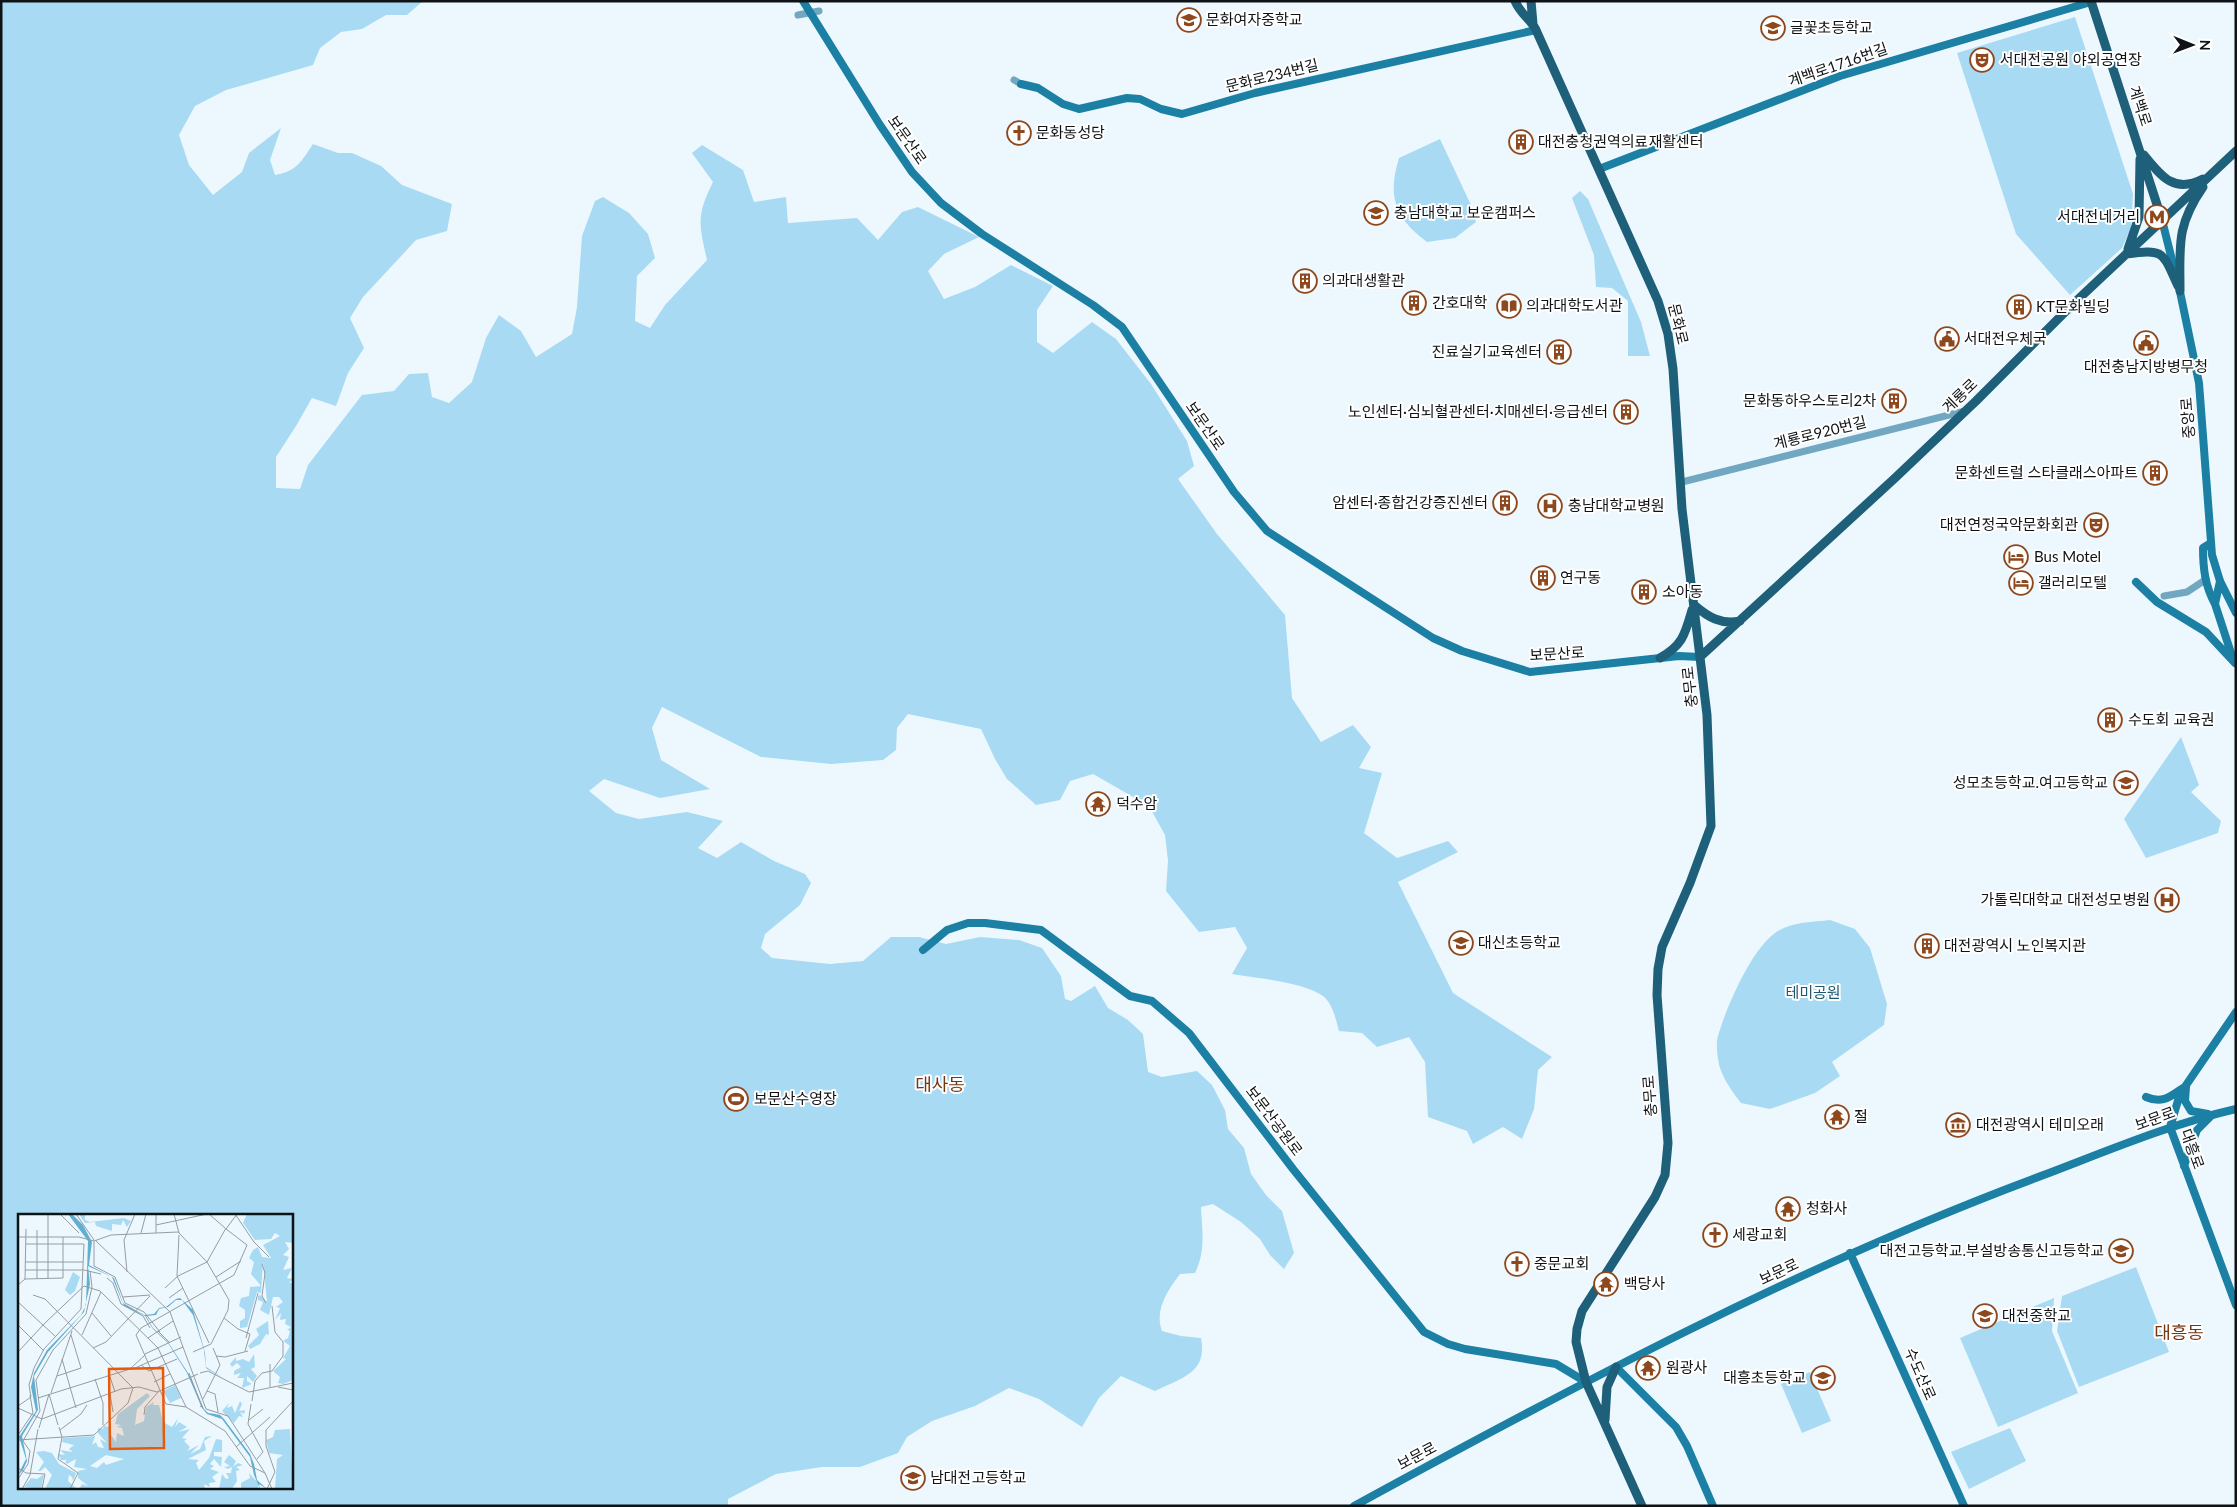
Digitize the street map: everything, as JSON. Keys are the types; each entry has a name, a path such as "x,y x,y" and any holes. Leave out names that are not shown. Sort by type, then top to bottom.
{"main road":[{"name":"보문산로","path":"803,1 876,119 912,172 941,204 982,234 1093,304 1122,327 1234,492 1267,531 1433,638 1462,652 1530,672 1660,658 1700,657"},
{"name":"문화로","path":"1515,1 1520,12 1535,27"},
{"name":"문화로","path":"1531,1 1535,27 1658,301 1668,334 1674,379 1682,482 1682,508 1700,657"},
{"name":"계백로","path":"2091,2 2162,220"},
{"name":"계백로1716번길","path":"1599,168 1840,76 2091,2"},
{"name":"문화로234번길","path":"1018,82 1038,88 1063,104 1079,109 1128,98 1140,99 1161,109 1182,114 1255,93 1535,27"},
{"path":"2140,149 2154,168 2169,181 2184,185 2212,174"},
{"path":"2140,149 2139,218 2126,254 2159,252 2165,258 2180,291"},
{"name":"계룡로","path":"1700,657 1965,411 2126,254 2236,151"},
{"path":"2180,291 2181,236 2185,218 2212,174"},
{"name":"중앙로","path":"2162,220 2180,291 2199,383 2211,543 2220,581 2236,613"},
{"path":"2211,543 2203,548 2205,580 2207,590 2215,604 2221,628 2235,663"},
{"path":"2215,604 2220,581"},
{"path":"2136,582 2157,602 2206,632 2235,663"},
{"path":"1660,658 1674,650 1682,641 1694,605 1713,619 1722,622 1740,620"},
{"name":"충무로","path":"1642,1506 1586,1382 1576,1342 1582,1310 1654,1196 1665,1175 1668,1160 1657,995 1658,969 1662,947 1690,883 1711,826 1707,722 1700,657"},
{"name":"보문산공원로","path":"923,950 947,930 968,923 985,923 1041,930 1130,996 1152,1001 1189,1032 1293,1169 1424,1332 1448,1344 1474,1351 1556,1364 1586,1382"},
{"name":"대흥로","path":"2236,1012 2180,1094 2170,1128 2236,1305"},
{"path":"2146,1097 2156,1102 2164,1100 2186,1085"},
{"path":"2186,1085 2185,1101 2191,1111 2212,1114"},
{"name":"보문로","path":"1354,1506 1586,1382 1730,1310 1850,1254 2001,1191 2170,1128 2212,1114 2236,1109"},
{"path":"2184,1166 2198,1130 2212,1114"},
{"name":"수도산로","path":"1850,1254 1964,1506"},
{"path":"1605,1423 1607,1388 1616,1367 1676,1427 1688,1446 1713,1506"}],"street":[{"path":"798,15 818,11"},
{"name":"계룡로920번길","path":"1682,482 1965,411"},
{"path":"2164,596 2188,592 2205,580"}],"green space":[{"path":"1,1 423,1 407,15 386,15 362,29 341,32 320,48 313,65 226,90 195,106 179,135 189,165 213,195 242,172 249,153 281,128 270,160 275,175 289,171 298,165 313,144 338,153 352,153 381,166 402,185 452,204 447,231 416,240 363,297 350,318 364,348 348,373 336,406 312,398 276,457 276,488 300,489 308,465 362,395 394,391 409,374 428,373 432,397 449,403 472,382 486,338 499,315 521,331 536,357 572,334 577,307 582,236 595,201 603,197 629,213 648,234 655,258 637,276 635,321 650,328 665,305 707,260 702,237 701,220 704,203 713,182 692,153 702,145 743,170 754,202 786,197 788,223 857,218 878,240 902,212 918,207 979,237 944,254 928,271 944,299 975,287 1011,265 1053,286 1037,310 1037,342 1053,353 1092,322 1116,339 1151,384 1187,441 1194,466 1178,479 1217,534 1285,615 1292,698 1321,742 1353,725 1371,747 1359,768 1382,773 1364,833 1397,858 1448,841 1458,852 1398,882 1453,993 1552,1057 1538,1070 1534,1109 1522,1139 1503,1127 1473,1144 1467,1131 1428,1117 1425,1062 1409,1037 1377,1047 1362,1033 1339,1031 1334,1012 1329,1003 1315,991 1279,981 1232,974 1247,948 1235,927 1199,932 1166,891 1168,861 1165,835 1149,806 1093,774 1070,781 1060,800 1036,805 1007,779 981,729 908,714 897,728 896,750 883,760 831,764 761,757 662,707 652,728 661,760 710,789 660,798 604,779 589,791 616,813 639,819 687,812 723,821 698,848 717,858 741,842 774,861 805,874 811,883 800,905 765,934 761,948 772,958 830,964 863,961 891,937 919,937 946,944 980,937 1019,940 1042,948 1061,976 1065,999 1071,1001 1095,986 1108,1008 1128,1020 1143,1034 1148,1072 1162,1077 1197,1071 1212,1085 1225,1110 1228,1129 1244,1148 1251,1174 1266,1195 1282,1211 1294,1253 1284,1269 1270,1255 1260,1239 1241,1222 1213,1204 1201,1207 1202,1249 1195,1273 1180,1274 1167,1294 1160,1315 1162,1331 1181,1336 1201,1338 1202,1350 1200,1359 1196,1367 1183,1378 1155,1391 1121,1376 1099,1398 1082,1427 1039,1399 1009,1388 975,1406 932,1421 907,1437 898,1453 860,1467 822,1467 776,1474 728,1499 728,1506 1,1506"},
{"path":"2075,17 2133,194 2131,228 2122,248 2070,295 2016,234 1957,53"},
{"path":"1440,139 1471,205 1476,222 1455,238 1427,242 1407,224 1396,206 1394,195 1395,172 1399,158"},
{"path":"1580,191 1588,199 1641,322 1650,356 1628,356 1628,301 1612,288 1596,287 1594,255 1572,198"},
{"path":"2181,737 2199,785 2191,792 2221,821 2218,833 2146,858 2124,819"},
{"name":"테미공원","path":"1830,920 1855,929 1870,948 1887,1004 1884,1025 1832,1062 1840,1076 1815,1093 1770,1109 1741,1103 1721,1071 1717,1044 1722,1024 1740,980 1757,952 1766,941 1781,929 1809,922"},
{"path":"2136,1267 2169,1352 2079,1387 2057,1331 2062,1296"},
{"path":"2054,1298 2052,1331 2078,1393 1998,1427 1960,1338"},
{"path":"1810,1372 1831,1421 1802,1433 1781,1384"},
{"path":"2010,1428 2026,1461 1969,1489 1951,1452"}],"place":[{"name":"문화여자중학교","path":"1189,20"},
{"name":"글꽃초등학교","path":"1773,28"},
{"name":"서대전공원 야외공연장","path":"1982,60"},
{"name":"문화동성당","path":"1019,133"},
{"name":"대전충청권역의료재활센터","path":"1521,142"},
{"name":"충남대학교 보운캠퍼스","path":"1376,213"},
{"name":"서대전네거리","path":"2157,217"},
{"name":"의과대생활관","path":"1305,281"},
{"name":"간호대학","path":"1414,303"},
{"name":"의과대학도서관","path":"1509,306"},
{"name":"KT문화빌딩","path":"2019,307"},
{"name":"서대전우체국","path":"1947,339"},
{"name":"대전충남지방병무청","path":"2146,343"},
{"name":"진료실기교육센터","path":"1559,352"},
{"name":"문화동하우스토리2차","path":"1894,401"},
{"name":"노인센터·심뇌혈관센터·치매센터·응급센터","path":"1626,412"},
{"name":"문화센트럴 스타클래스아파트","path":"2155,473"},
{"name":"암센터·종합건강증진센터","path":"1505,503"},
{"name":"충남대학교병원","path":"1550,506"},
{"name":"대전연정국악문화회관","path":"2096,525"},
{"name":"Bus Motel","path":"2016,557"},
{"name":"연구동","path":"1543,578"},
{"name":"갤러리모텔","path":"2021,583"},
{"name":"소아동","path":"1644,592"},
{"name":"수도회 교육권","path":"2110,720"},
{"name":"성모초등학교.여고등학교","path":"2126,783"},
{"name":"덕수암","path":"1098,804"},
{"name":"가톨릭대학교 대전성모병원","path":"2167,900"},
{"name":"대신초등학교","path":"1461,943"},
{"name":"대전광역시 노인복지관","path":"1927,946"},
{"name":"보문산수영장","path":"736,1099"},
{"name":"절","path":"1837,1117"},
{"name":"대전광역시 테미오래","path":"1958,1125"},
{"name":"청화사","path":"1788,1209"},
{"name":"세광교회","path":"1715,1235"},
{"name":"대전고등학교.부설방송통신고등학교","path":"2121,1251"},
{"name":"중문교회","path":"1517,1264"},
{"name":"백당사","path":"1606,1284"},
{"name":"대전중학교","path":"1985,1316"},
{"name":"원광사","path":"1648,1368"},
{"name":"대흥초등학교","path":"1823,1378"},
{"name":"남대전고등학교","path":"913,1478"}],"district":[{"name":"대사동","path":"940,1085"},
{"name":"대흥동","path":"2179,1333"}]}
